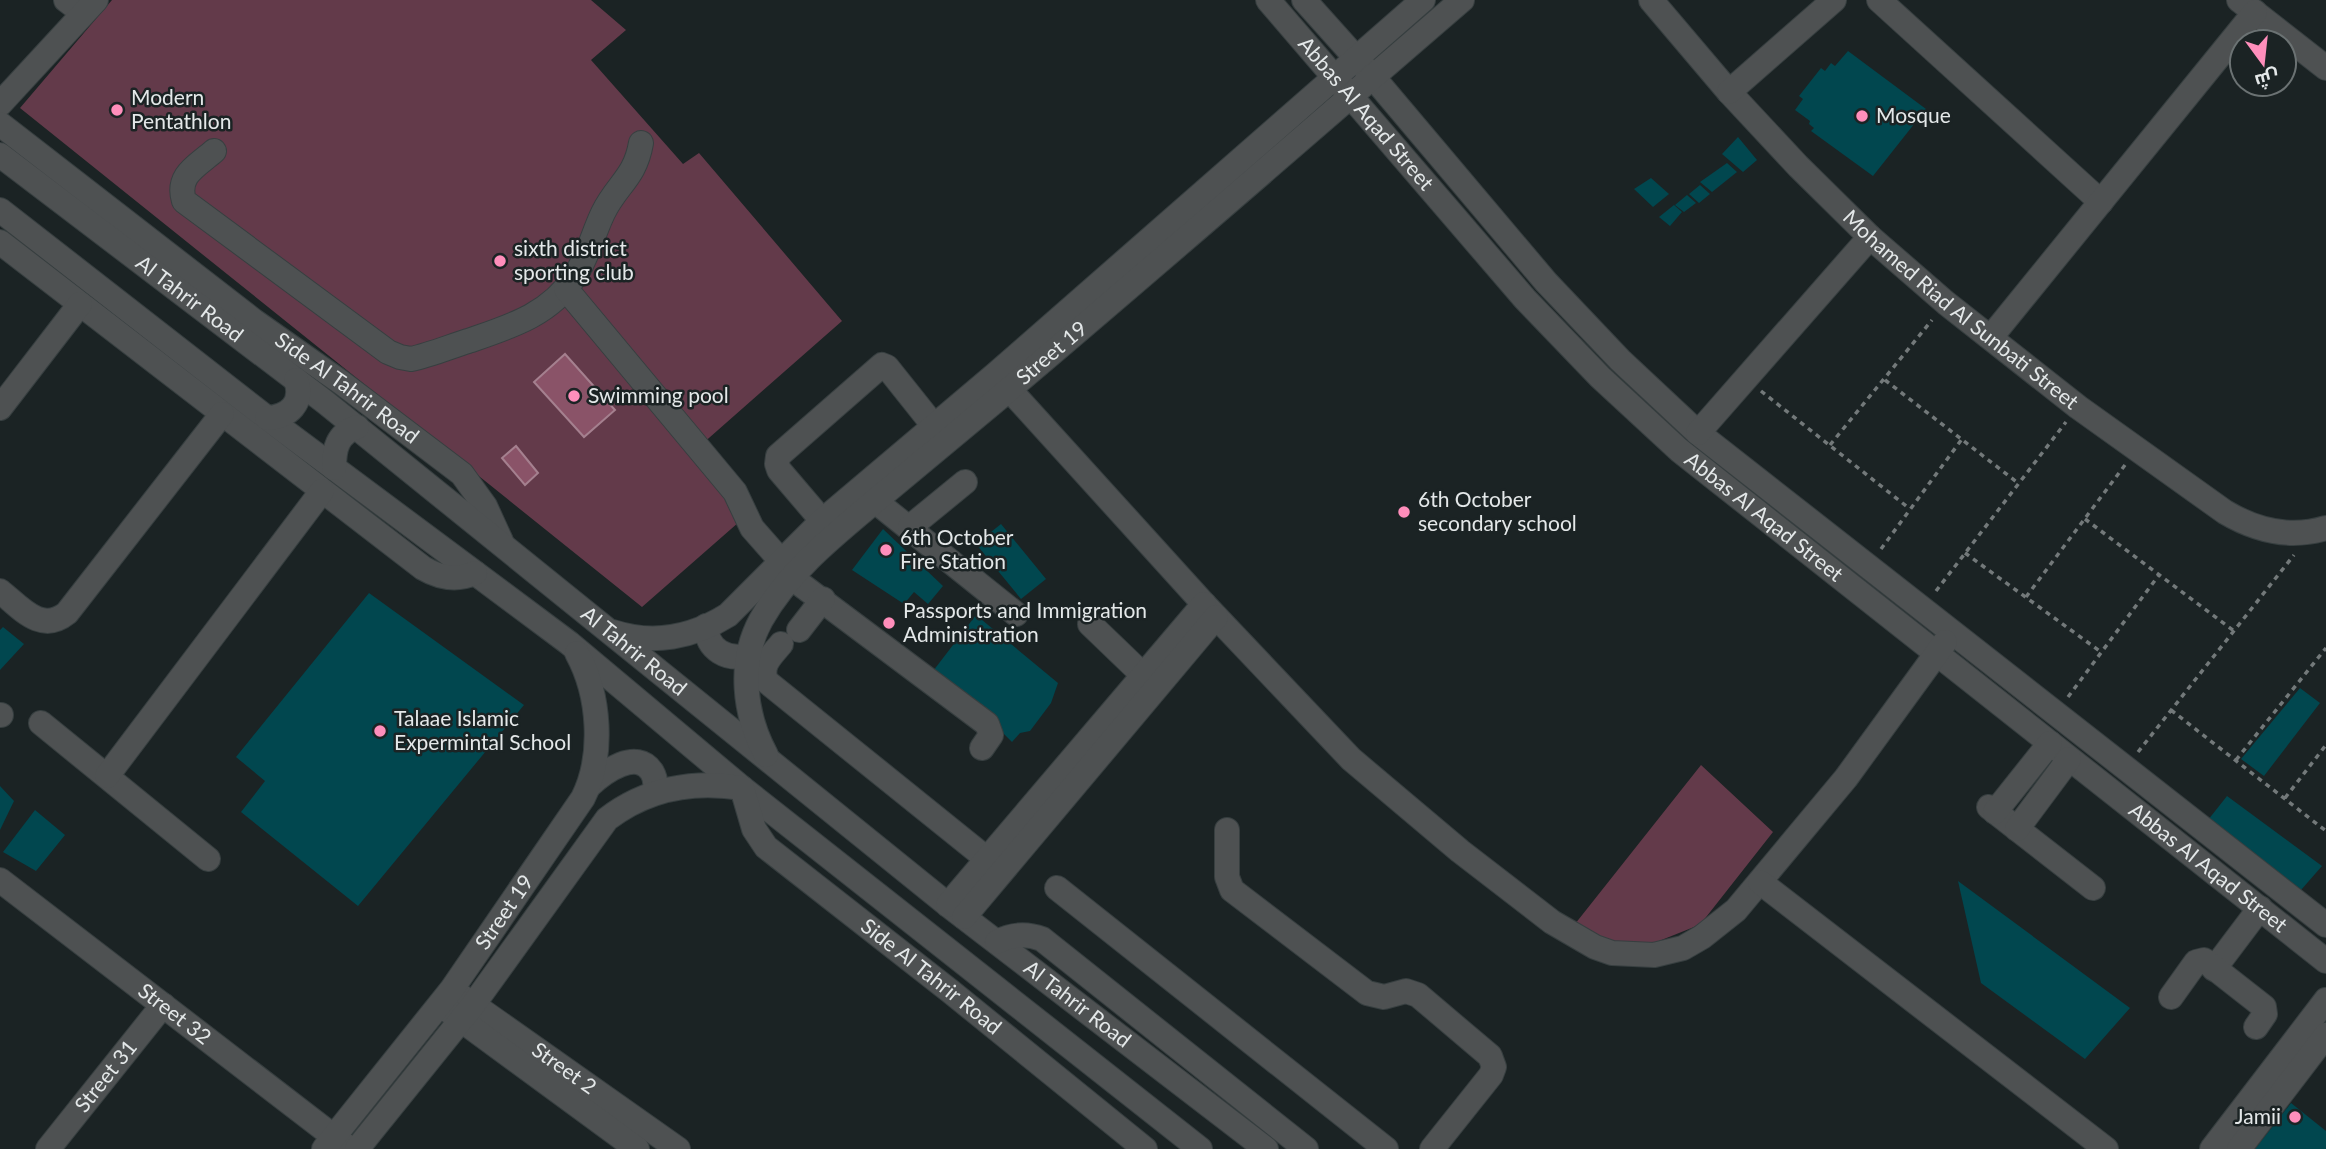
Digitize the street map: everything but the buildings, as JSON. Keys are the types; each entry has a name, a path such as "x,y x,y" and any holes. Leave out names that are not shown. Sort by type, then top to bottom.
{"street":[{"name":"Abbas Al Aqad Street","path":"1268,0 1525,299 1600,377 1679,450 2326,961"},
{"name":"Street 19","path":"828,528 875,501 1350,96 1365,67 1423,0"},
{"name":"Street 19","path":"607,630 657,639 690,633 728,615 787,570 934,426 1334,76 1365,67 1462,0"},
{"name":"Mohamed Riad Al Sunbati Street","path":"1651,0 1729,92 1798,166 1870,237 1945,303 2078,407 2225,512 2245,524 2267,531 2290,534 2320,530"},
{"path":"1729,92 1833,0"},
{"path":"1879,0 2101,202"},
{"name":"Abbas Al Aqad Street","path":"1307,1 1546,282 1619,360 1698,433 2326,925"},
{"path":"0,104 82,4"},
{"path":"1991,337 2101,202 2247,6 2326,68"},
{"name":"Side Al Tahrir Road","path":"0,124 254,321 342,383 462,474 485,506 502,545"},
{"path":"214,151 184,177 184,201 388,352 411,359 527,320 548,306 566,289 586,258 604,211 636,166 641,143"},
{"name":"Al Tahrir Road","path":"0,156 357,427 1244,1140 1266,1149"},
{"name":"Al Tahrir Road","path":"0,210 267,418 573,647 742,788 1200,1149"},
{"path":"1698,433 1870,237"},
{"path":"0,242 423,568 434,575 457,578 475,573"},
{"path":"566,289 735,492 751,528 787,570 987,724 992,735 982,748"},
{"path":"0,408 80,304"},
{"path":"828,528 779,470 778,456 879,366 887,367 934,426"},
{"path":"267,418 283,416 294,407 299,394 296,380"},
{"path":"1009,389 1210,611 1331,739 1371,777 1552,922 1595,947 1612,953 1641,956 1683,948 1708,933 1736,910 1846,778 1951,633"},
{"path":"0,591 38,621 59,620 222,414"},
{"path":"334,468 334,453 339,440 357,427"},
{"path":"910,527 965,482"},
{"path":"107,776 322,491"},
{"path":"875,501 1016,614"},
{"name":"Street 19","path":"768,758 757,739 750,717 746,695 749,655 759,623 787,570"},
{"path":"823,599 764,666 762,673 766,681 987,859"},
{"path":"956,911 987,859 1143,675 1210,611"},
{"path":"956,911 1210,611"},
{"path":"1090,624 1143,675"},
{"path":"706,626 709,641 719,653 734,657 749,655"},
{"name":"Street 19","path":"336,1145 446,997 590,785 596,744 594,704 583,664 573,647"},
{"path":"2017,829 2058,750 2062,720"},
{"path":"41,723 208,859"},
{"path":"2058,750 1992,810 2093,888"},
{"path":"590,785 606,772 634,762 650,769 655,781 654,793"},
{"name":"Street 19","path":"357,1149 467,1012 607,819 622,807 654,793 698,785 742,788"},
{"name":"Side Al Tahrir Road","path":"742,788 754,829 766,847 936,979 1145,1149"},
{"path":"1227,830 1227,877 1231,890 1367,993 1384,997 1406,991 1418,995 1490,1056 1494,1067 1491,1076 1432,1149"},
{"name":"Street 32","path":"0,880 163,1005 336,1145"},
{"path":"1760,883 2106,1149"},
{"path":"1057,888 1386,1149"},
{"path":"2214,969 2259,908"},
{"path":"997,942 1015,935 1042,939 1306,1149"},
{"path":"2171,997 2198,960 2204,960 2264,1007 2265,1014 2256,1027"},
{"name":"Street 2","path":"446,997 678,1149"},
{"path":"2212,1149 2326,1000"},
{"name":"Street 31","path":"48,1149 163,1005"},
{"name":"Street 2","path":"467,1012 637,1149"},
{"path":"2239,1149 2326,1035"}],"path":[{"path":"1830,445 1945,303"},
{"path":"1746,379 1910,509"},
{"path":"1885,380 2018,484"},
{"path":"1922,610 2078,407"},
{"path":"1868,567 1962,439"},
{"path":"2026,597 2137,449"},
{"path":"2085,519 2234,631"},
{"path":"2124,768 2234,631 2320,530"},
{"path":"1965,553 2101,652"},
{"path":"2062,720 2101,652 2159,575"},
{"path":"2236,760 2326,648"},
{"path":"2171,710 2326,831"},
{"path":"2285,798 2326,745"}],"shaded area":[{"name":"sixth district sporting club","path":"112,0 591,0 626,30 591,60 683,164 699,153 842,321 701,445 755,508 642,607 20,108"},
{"name":"Swimming pool","path":"565,354 615,410 584,437 534,382"},
{"path":"516,446 538,473 525,485 502,458"},
{"path":"1701,765 1773,832 1703,921 1654,943 1608,944 1575,924"}],"place":[{"name":"Modern Pentathlon","path":"117,110"},
{"name":"Mosque","path":"1862,116"},
{"name":"sixth district sporting club","path":"500,261"},
{"name":"Swimming pool","path":"574,396"},
{"name":"6th October secondary school","path":"1404,512"},
{"name":"6th October Fire Station","path":"886,550"},
{"name":"Passports and Immigration Administration","path":"889,623"},
{"name":"Talaae Islamic Expermintal School","path":"380,731"},
{"name":"Jamii","path":"2295,1117"}]}
